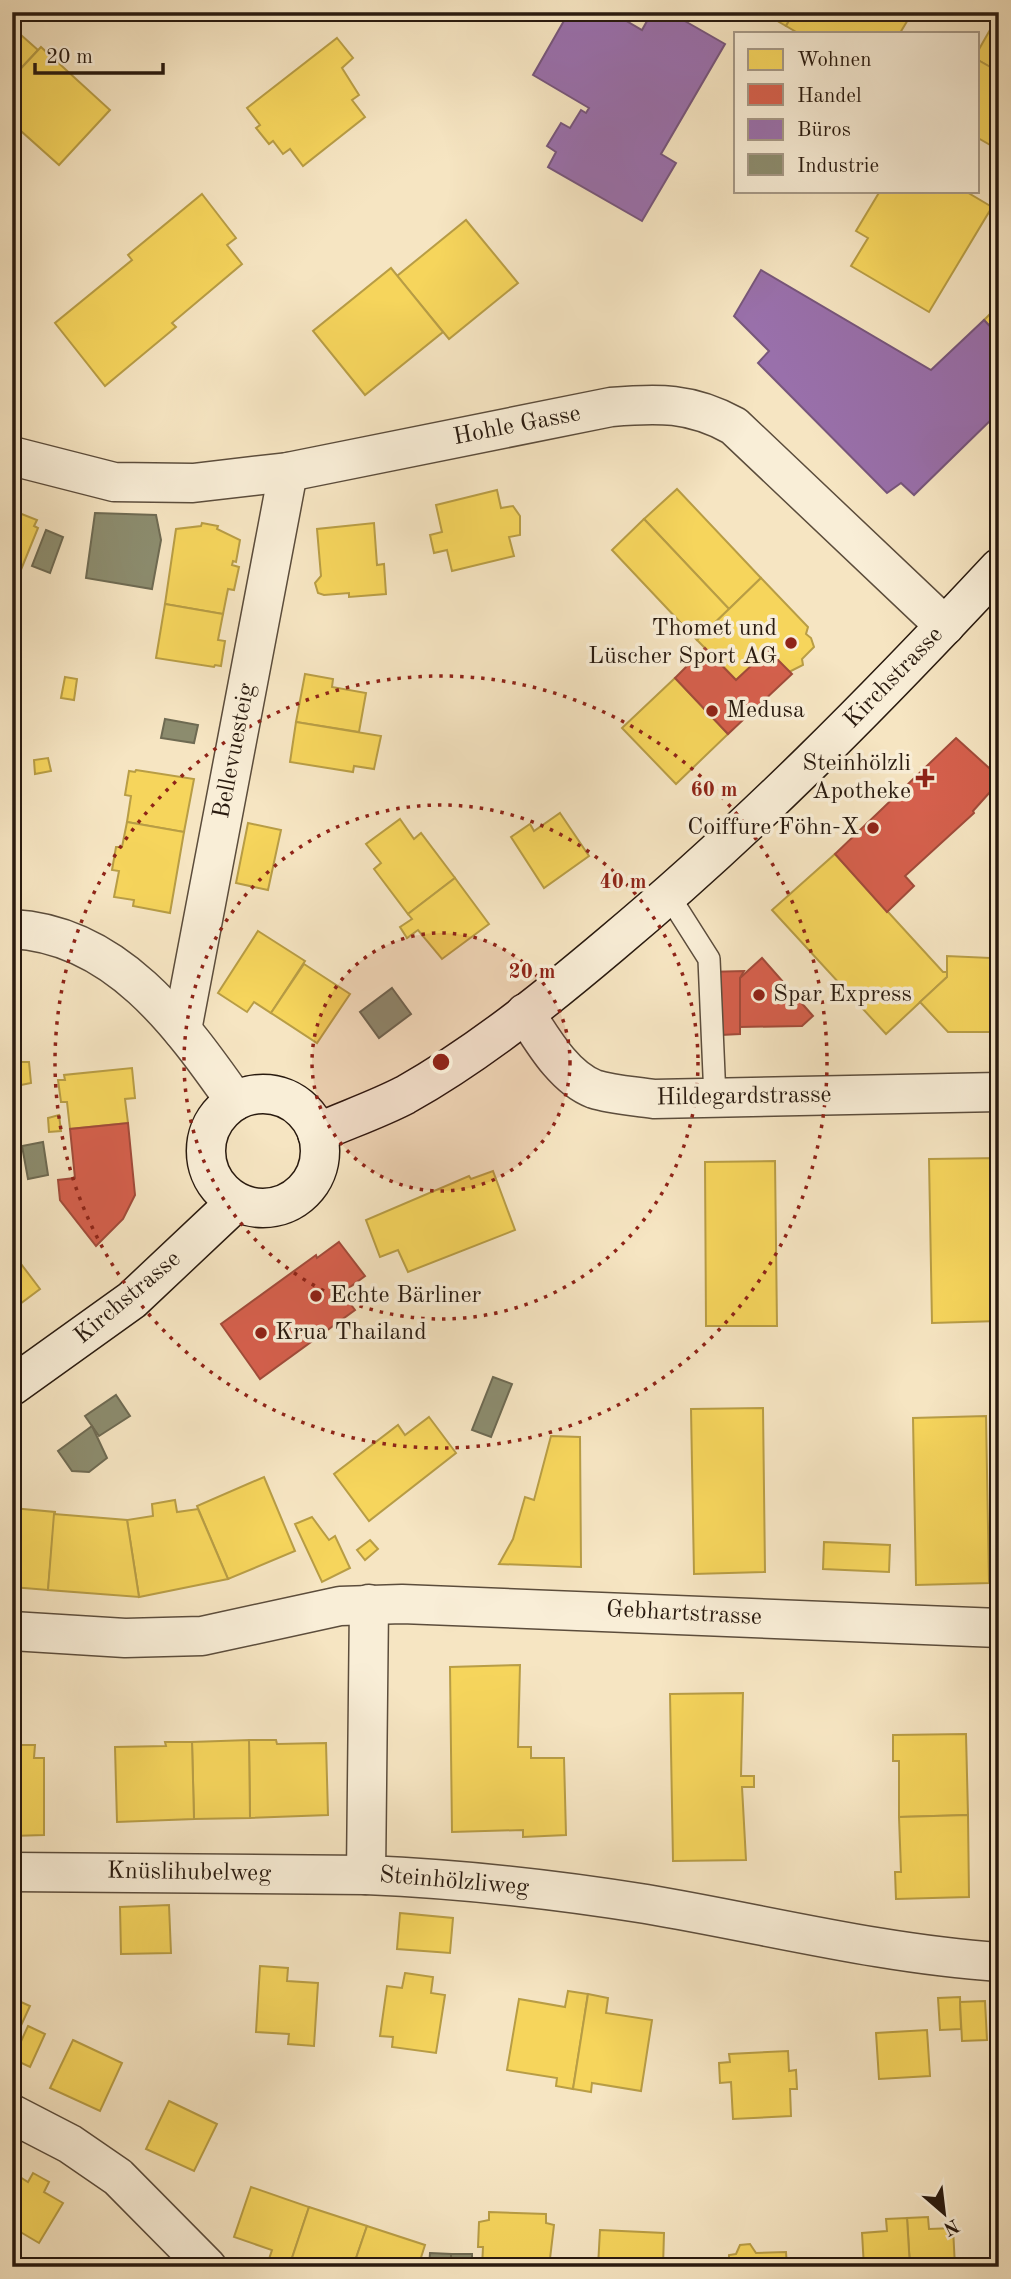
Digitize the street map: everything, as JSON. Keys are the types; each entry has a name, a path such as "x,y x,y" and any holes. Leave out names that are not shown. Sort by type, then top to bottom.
{"street":[{"name":"Hohle Gasse","path":"12,456 114,482 194,483 288,472 611,407 653,403 708,411 734,426 945,626"},
{"name":"Bellevuesteig","path":"182,1030 288,472"},
{"name":"Kirchstrasse","path":"317,1133 406,1094 525,1013 669,896 783,790 999,568"},
{"path":"12,929 68,939 100,954 128,974 182,1030 235,1101"},
{"name":"Hildegardstrasse","path":"525,1013 551,1053 593,1088 654,1099 999,1092"},
{"path":"268,1094 283,1098 309,1118 317,1133 320,1149 318,1166 311,1182 300,1194 269,1208 236,1202 222,1192 212,1178 206,1161 206,1143 211,1126 221,1111 235,1101 268,1094"},
{"name":"Kirchstrasse","path":"12,1386 132,1300 236,1202"},
{"path":"12,1631 125,1638 202,1636 307,1612 369,1604"},
{"name":"Gebhartstrasse","path":"369,1604 462,1604 999,1628"},
{"name":"Steinhölzliweg","path":"369,1604 366,1875 465,1880 565,1892 904,1952 999,1962"},
{"name":"Knüslihubelweg","path":"12,1872 366,1875"},
{"path":"12,2114 70,2144 118,2176 206,2267"}],"lane":[{"path":"669,896 709,959 715,1098"}],"building: Wohnen":[{"path":"762,12 794,12 786,26"},
{"path":"794,12 920,12 925,15 922,19 912,13 901,32 796,32 786,26"},
{"path":"995,21 999,23 999,72 979,61 979,49"},
{"path":"12,27 38,50 12,78"},
{"path":"337,38 353,58 342,68 359,95 352,100 365,117 303,166 290,149 283,154 273,141 269,144 256,128 260,125 247,108"},
{"path":"41,47 110,110 59,165 12,123 12,78"},
{"path":"979,61 999,72 999,150 979,139"},
{"path":"879,192 967,192 992,207 929,312 851,266 868,238 856,231"},
{"path":"202,194 236,238 227,245 242,264 172,323 176,327 105,386 55,323 132,260 128,255"},
{"path":"466,220 518,283 449,339 397,276"},
{"path":"391,268 443,332 365,395 313,331"},
{"path":"999,305 999,336 984,320"},
{"path":"677,489 761,578 729,609 644,519"},
{"path":"497,490 501,508 513,506 520,516 520,535 509,537 514,556 452,571 447,550 434,553 430,535 442,532 436,505"},
{"path":"14,511 37,520 34,526 38,528 16,582 12,580"},
{"path":"644,519 729,609 697,640 612,550"},
{"path":"202,523 218,526 217,529 240,540 236,562 233,561 232,565 239,567 234,590 228,589 223,614 165,604 176,529 201,526"},
{"path":"374,523 377,565 384,564 386,594 349,597 349,593 318,593 315,583 321,576 317,529"},
{"path":"761,578 808,627 806,634 811,638 814,647 802,659 803,665 789,672 768,650 736,680 697,640"},
{"path":"165,604 223,614 218,640 225,641 221,666 156,658"},
{"path":"305,674 333,679 332,687 366,693 359,732 296,722"},
{"path":"65,677 77,679 74,700 61,698"},
{"path":"675,678 728,734 676,784 622,728"},
{"path":"296,722 381,736 374,769 354,766 353,772 290,762"},
{"path":"48,758 51,771 35,774 34,760"},
{"path":"129,771 194,779 184,832 127,822 131,796 125,795"},
{"path":"560,813 589,856 544,888 511,837 530,824 534,831"},
{"path":"400,819 414,839 421,833 455,878 408,914 374,869 381,863 366,844"},
{"path":"127,822 184,832 170,913 133,906 134,900 114,897 119,871 112,870 116,847 122,847"},
{"path":"248,823 281,830 268,890 236,883"},
{"path":"835,854 943,972 947,972 947,977 886,1034 772,910"},
{"path":"455,878 489,924 442,959 418,930 407,938 400,927 412,919 408,914"},
{"path":"258,931 305,961 271,1013 254,1002 247,1012 218,993"},
{"path":"990,950 999,950 999,1032 948,1032 920,1002 947,977 947,956 990,958"},
{"path":"304,964 350,994 317,1043 271,1013"},
{"path":"18,1062 29,1062 31,1083 21,1085"},
{"path":"132,1068 135,1098 125,1099 128,1123 70,1129 67,1102 61,1102 58,1080 65,1080 64,1075"},
{"path":"59,1115 61,1131 49,1132 48,1118"},
{"path":"999,1158 999,1321 932,1323 929,1159"},
{"path":"775,1161 777,1326 706,1326 705,1162"},
{"path":"493,1171 515,1230 408,1272 398,1250 380,1257 366,1220 469,1176 471,1179"},
{"path":"12,1252 40,1289 12,1310"},
{"path":"763,1408 765,1572 694,1574 691,1409"},
{"path":"986,1416 989,1583 916,1585 913,1418"},
{"path":"429,1417 456,1453 369,1521 334,1474 398,1425 405,1435"},
{"path":"551,1436 580,1437 581,1567 499,1564 513,1539 525,1497 534,1500"},
{"path":"264,1477 295,1551 228,1579 197,1506"},
{"path":"175,1500 177,1512 198,1509 228,1579 139,1597 127,1520 153,1516 152,1504"},
{"path":"12,1508 55,1512 48,1590 12,1587"},
{"path":"54,1514 127,1520 139,1597 48,1590"},
{"path":"312,1517 329,1540 335,1536 350,1568 322,1582 295,1524"},
{"path":"370,1540 378,1549 365,1560 357,1550"},
{"path":"824,1542 890,1545 889,1572 823,1569"},
{"path":"520,1665 518,1747 531,1747 531,1758 564,1758 566,1835 523,1837 523,1830 452,1832 450,1667"},
{"path":"743,1693 741,1776 754,1776 754,1787 742,1787 746,1860 673,1861 670,1694"},
{"path":"966,1734 968,1815 899,1817 899,1761 893,1761 893,1735"},
{"path":"249,1740 276,1740 277,1744 326,1743 328,1815 250,1818"},
{"path":"249,1740 250,1818 194,1819 192,1742"},
{"path":"165,1742 192,1742 194,1819 117,1822 115,1747 166,1746"},
{"path":"12,1745 35,1745 34,1758 44,1758 44,1835 12,1836"},
{"path":"968,1815 969,1897 896,1899 895,1872 901,1872 899,1817"},
{"path":"169,1905 171,1953 121,1954 120,1907"},
{"path":"400,1913 453,1918 450,1953 397,1949"},
{"path":"260,1966 288,1968 287,1981 318,1983 314,2046 288,2044 289,2034 256,2032"},
{"path":"405,1973 433,1977 431,1993 445,1995 436,2053 392,2047 393,2037 380,2036 387,1986 402,1988"},
{"path":"568,1991 588,1994 573,2089 556,2086 557,2078 507,2070 519,1999 565,2007"},
{"path":"588,1994 608,1998 606,2013 652,2020 641,2091 592,2083 591,2092 573,2089"},
{"path":"960,1997 961,2029 940,2030 938,1998"},
{"path":"12,1998 30,2006 12,2045"},
{"path":"985,2001 987,2040 962,2041 960,2002"},
{"path":"28,2026 45,2034 30,2067 13,2059"},
{"path":"927,2030 930,2076 879,2079 876,2033"},
{"path":"996,2030 999,2030 999,2076"},
{"path":"73,2040 122,2063 100,2111 50,2088"},
{"path":"788,2051 789,2071 796,2070 797,2089 790,2089 791,2116 733,2119 731,2082 720,2083 719,2063 730,2062 729,2054"},
{"path":"169,2101 217,2124 194,2171 146,2149"},
{"path":"12,2172 28,2182 33,2173 49,2182 44,2192 63,2203 39,2243 12,2227"},
{"path":"251,2187 309,2207 289,2267 267,2265 272,2250 234,2237"},
{"path":"309,2207 367,2226 353,2267 313,2264 312,2267 289,2267"},
{"path":"489,2212 546,2214 546,2223 554,2225 549,2267 482,2267 483,2247 478,2247 479,2222 489,2220"},
{"path":"928,2217 929,2229 953,2228 955,2267 910,2267 907,2218"},
{"path":"907,2218 910,2267 864,2267 862,2233 887,2231 886,2219"},
{"path":"367,2226 425,2245 418,2267 353,2267"},
{"path":"600,2230 664,2233 663,2267 598,2267"},
{"path":"750,2244 756,2253 786,2252 787,2267 729,2267 729,2255 736,2254 740,2245"}],"building: Handel":[{"path":"705,648 736,680 768,650 792,674 728,734 675,678"},
{"path":"956,738 999,777 999,782 974,813 905,876 914,886 887,912 835,854"},
{"path":"762,958 813,1016 802,1026 740,1027 740,978"},
{"path":"744,971 740,978 740,1034 721,1035 706,972"},
{"path":"128,1123 135,1195 123,1219 96,1246 60,1200 58,1180 75,1178 70,1129"},
{"path":"339,1242 365,1276 342,1293 355,1310 260,1379 221,1324 316,1255 317,1258"}],"building: Büros":[{"path":"569,12 611,12 642,30 652,12 669,12 725,44 661,154 676,163 642,221 548,167 556,152 547,146 561,123 570,128 581,110 586,113 589,108 533,75"},
{"path":"761,270 931,370 984,320 999,336 999,412 914,495 901,483 887,493 758,363 769,351 734,316"}],"building: Industrie":[{"path":"95,513 156,515 161,540 152,589 86,578"},
{"path":"46,530 63,537 50,573 32,566"},
{"path":"165,719 198,725 194,743 161,738"},
{"path":"392,988 411,1014 379,1038 360,1012"},
{"path":"43,1142 48,1175 28,1179 22,1146"},
{"path":"493,1377 512,1384 491,1437 472,1430"},
{"path":"116,1395 130,1416 99,1436 85,1416"},
{"path":"92,1426 107,1458 89,1472 72,1471 58,1451"},
{"path":"430,2253 451,2254 451,2267 429,2267"},
{"path":"451,2254 472,2254 472,2267 451,2267"}],"place":[{"name":"Thomet und Lüscher Sport AG","path":"791,643"},
{"name":"Medusa","path":"712,711"},
{"name":"Steinhölzli Apotheke","path":"925,778"},
{"name":"Coiffure Föhn-X","path":"873,828"},
{"name":"Spar Express","path":"759,995"},
{"name":"Echte Bärliner","path":"316,1296"},
{"name":"Krua Thailand","path":"261,1333"}]}
